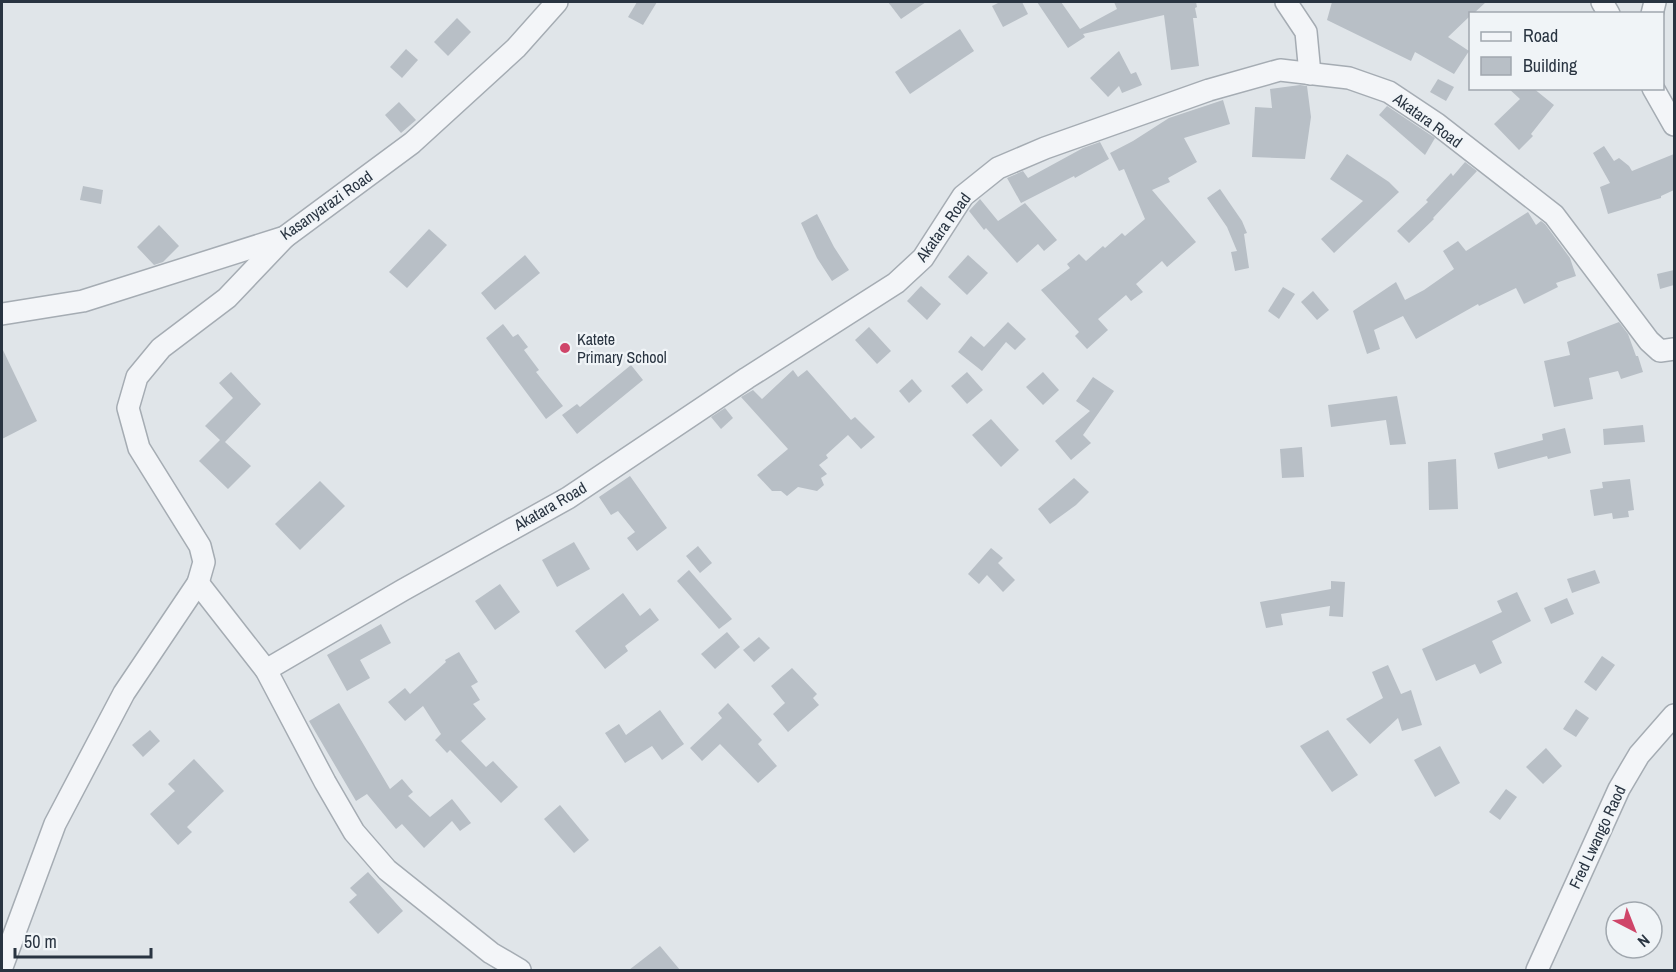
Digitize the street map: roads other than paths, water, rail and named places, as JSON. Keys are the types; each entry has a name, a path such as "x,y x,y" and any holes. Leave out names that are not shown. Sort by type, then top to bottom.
{"street":[{"name":"Kasanyarazi Road","path":"2,314 83,301 285,237 412,143 516,48 557,2"},
{"path":"1286,2 1306,32 1310,74"},
{"name":"Akatara Road","path":"266,670 568,498 747,378 896,283 923,258 963,196 998,168 1045,148 1209,90 1280,70 1349,78 1389,92 1437,124 1554,215 1649,341 1660,351 1674,350"},
{"path":"1654,90 1674,125"},
{"path":"2,967 55,824 124,693 198,583 204,562 200,546 139,448 128,408 137,377 161,348 227,298 285,237"},
{"path":"198,583 266,670 354,832 387,870 491,952 520,970"},
{"name":"Fred Lwango Raod","path":"1537,970 1619,789 1639,755 1674,715"}],"place":[{"name":"Katete Primary School","path":"565,348"}]}
